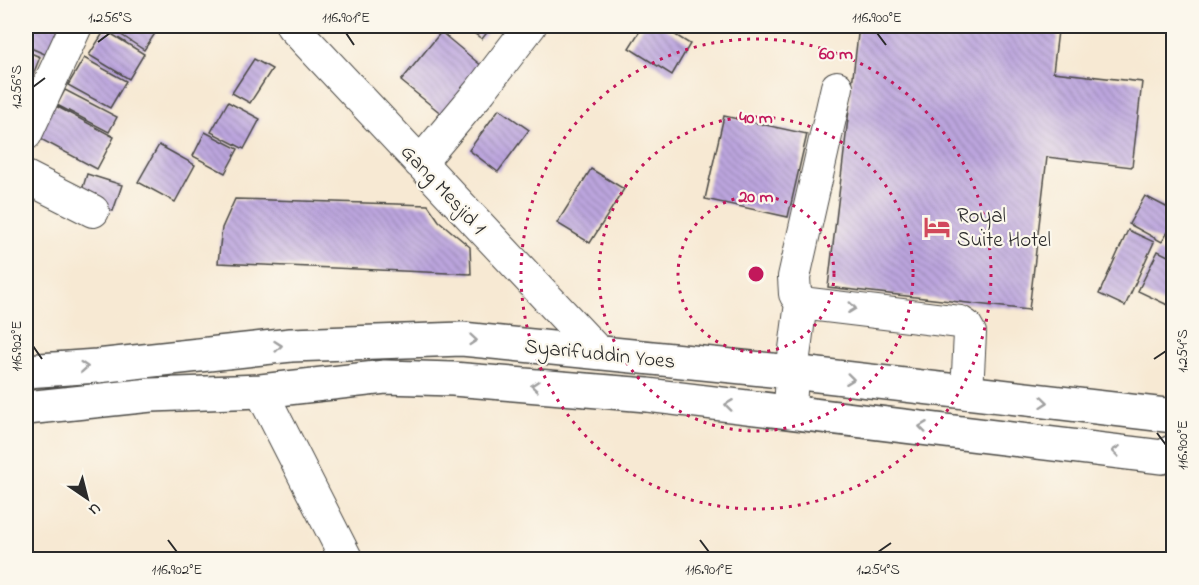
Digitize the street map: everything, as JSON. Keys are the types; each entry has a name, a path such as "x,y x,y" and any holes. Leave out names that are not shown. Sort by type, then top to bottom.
{"highway":[{"name":"Syarifuddin Yoes","path":"26,371 97,366 291,345 462,339 792,372 1173,416"},
{"path":"26,408 151,395 261,391 385,377 453,379 647,395 1162,457 1173,452"}],"street":[{"path":"26,134 76,26"},
{"name":"Gang Mesjid 1","path":"292,26 598,352"},
{"path":"420,163 481,90 530,26"},
{"path":"837,87 794,277 795,294 801,303 960,322 970,333 967,393"},
{"path":"26,177 93,211"},
{"path":"790,411 798,312 801,303"},
{"path":"261,391 347,560"}],"building":[{"path":"26,26 61,26 47,55 26,46"},
{"path":"108,26 160,26 144,50"},
{"path":"464,26 492,26 482,39"},
{"path":"643,26 661,26 690,44 672,75 629,48"},
{"name":"Royal Suite Hotel","path":"859,26 1013,26 1058,31 1053,72 1142,82 1132,167 1047,157 1029,310 828,287"},
{"path":"105,30 144,54 129,79 89,55"},
{"path":"441,32 483,67 443,115 401,81"},
{"path":"26,51 40,57 26,92"},
{"path":"84,58 126,81 110,108 68,85"},
{"path":"254,59 272,69 250,103 232,93"},
{"path":"65,90 117,117 109,132 57,105"},
{"path":"228,102 260,119 244,149 211,132"},
{"path":"52,104 114,137 97,169 35,136"},
{"path":"499,109 529,130 498,172 469,150"},
{"path":"724,116 807,134 788,217 705,199"},
{"path":"205,132 238,149 225,173 193,156"},
{"path":"159,145 195,165 175,202 138,182"},
{"path":"591,169 624,189 590,243 557,223"},
{"path":"87,174 122,185 113,211 79,200"},
{"path":"1145,196 1174,211 1174,222 1162,242 1129,224"},
{"path":"235,199 428,205 439,221 470,247 471,274 218,263 222,228"},
{"path":"1128,230 1154,242 1125,306 1099,294"},
{"path":"1158,251 1174,259 1174,308 1138,291"}],"place":[{"name":"Royal Suite Hotel","path":"937,227"}]}
